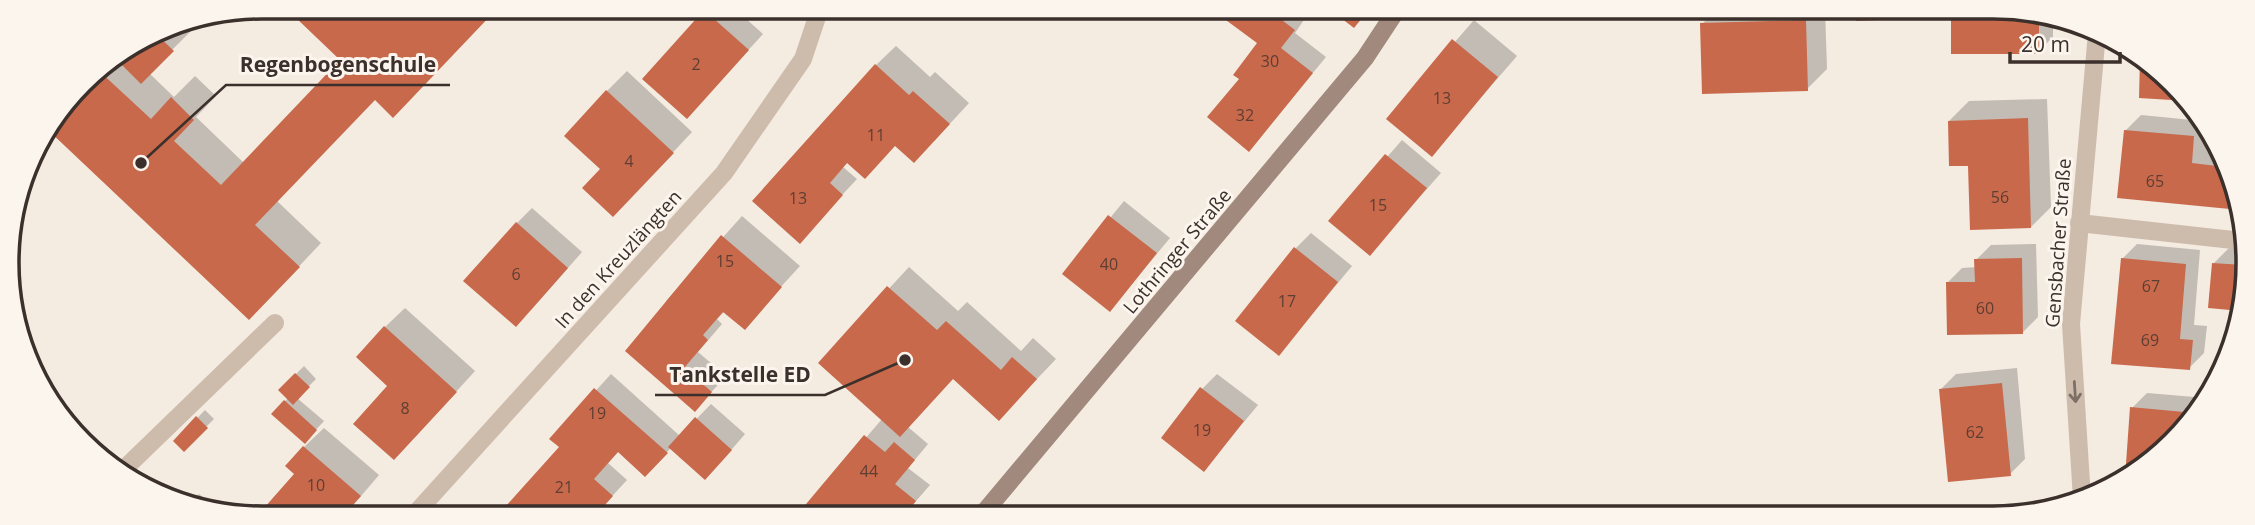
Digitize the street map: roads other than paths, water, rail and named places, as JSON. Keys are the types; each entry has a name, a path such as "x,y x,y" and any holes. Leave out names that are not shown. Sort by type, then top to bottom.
{"main road":[{"name":"Lothringer Straße","path":"989,506 1364,58 1390,19"}],"street":[{"name":"In den Kreuzlängten","path":"422,506 724,173 803,59 816,20"},
{"name":"Gensbacher Straße","path":"2081,489 2071,324 2096,43"},
{"path":"2079,223 2234,241"},
{"path":"129,465 275,323"}],"place":[{"name":"Regenbogenschule","path":"141,163"},
{"name":"Tankstelle ED","path":"905,360"}]}
